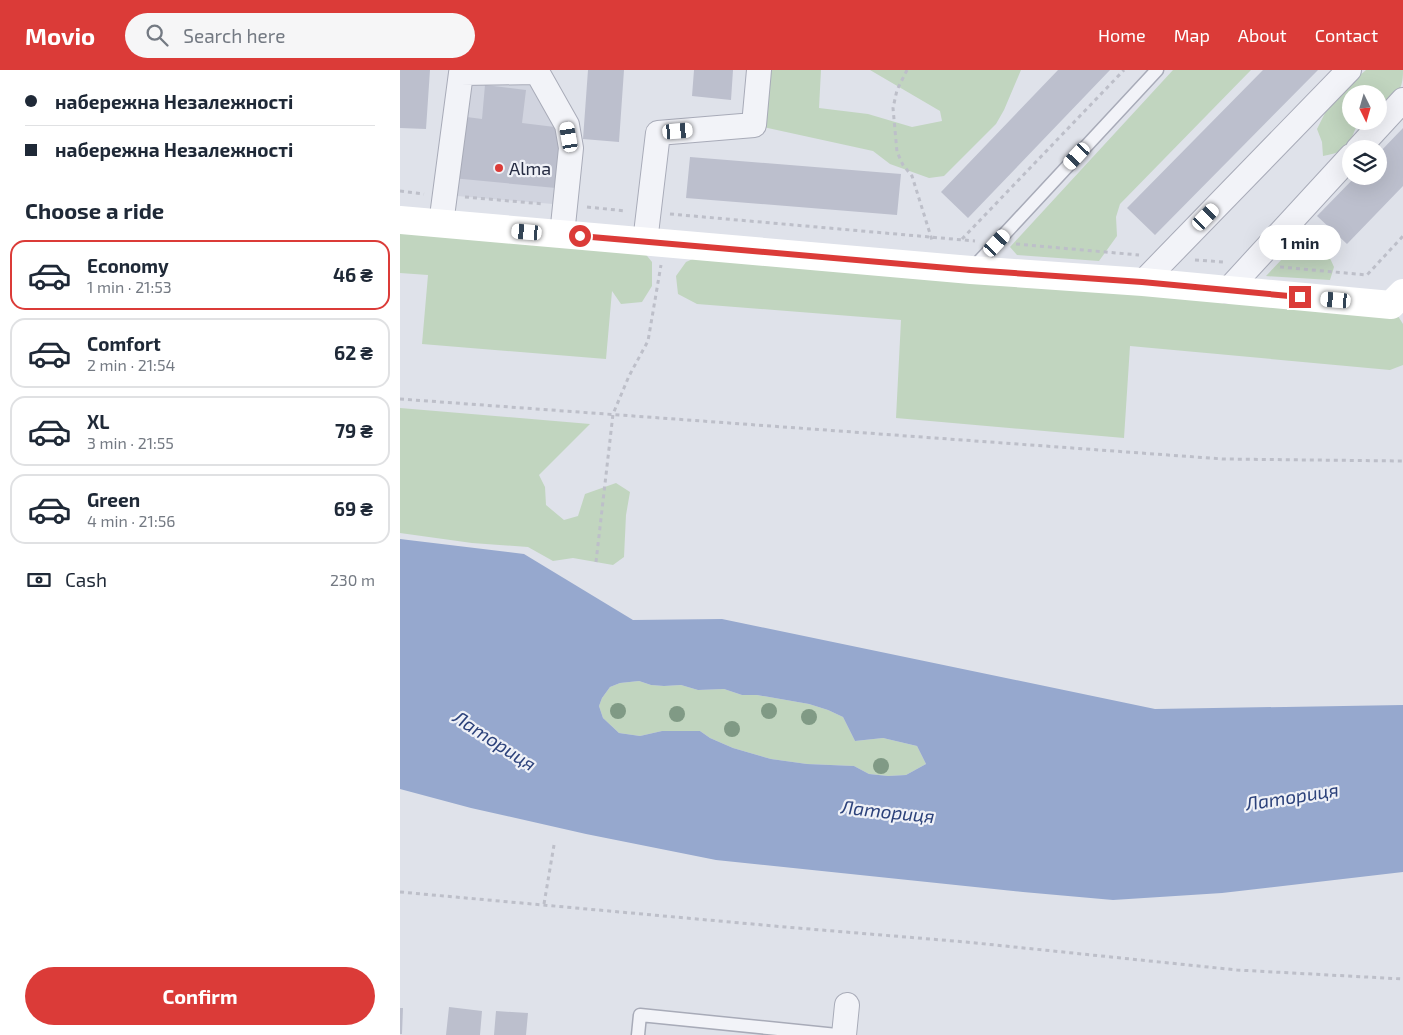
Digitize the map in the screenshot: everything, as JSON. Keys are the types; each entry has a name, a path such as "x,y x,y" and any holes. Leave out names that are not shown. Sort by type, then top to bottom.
{"street":[{"path":"655,243 649,213 658,133 754,125 759,70"},
{"path":"1142,282 1349,70"},
{"path":"441,224 461,73 536,71 567,125 571,148 562,235"},
{"path":"1366,140 1403,100"},
{"path":"1227,291 1342,166"},
{"path":"400,220 971,270 1142,282 1391,305 1403,292"},
{"path":"844,1035 847,1005"}],"lane":[{"path":"971,270 1157,70"},
{"path":"638,1035 640,1015 739,1031 837,1035"}],"path":[{"path":"907,70 897,90 893,108 897,152 903,165 912,176 932,238"},
{"path":"961,240 1124,70"},
{"path":"400,192 1367,275 1403,236"},
{"path":"596,562 613,414 629,376 648,341 656,302 655,243"},
{"path":"400,399 1223,459 1403,461"},
{"path":"544,904 554,845"},
{"path":"400,892 966,942 1237,970 1403,979"}],"shaded area":[{"path":"537,72 567,125 565,205 445,195 461,73"}],"green space":[{"path":"759,70 821,70 819,108 868,114 912,127 942,121 940,111 870,70 1021,70 996,124 944,176 929,178 890,164 873,151 754,125"},
{"path":"1173,70 1251,70 1120,204 1116,217 1117,236 1099,261 1017,255 1010,247"},
{"path":"1366,70 1403,70 1402,83 1398,92 1388,99 1388,85 1349,85"},
{"path":"1342,91 1342,130 1355,130 1350,140 1342,140 1342,150 1323,156 1322,142 1317,129 1331,101"},
{"path":"400,219 635,241 652,262 652,286 642,302 621,304 612,291 606,359 422,344 428,275 400,273"},
{"path":"1315,242 1328,254 1334,267 1330,280 1266,276 1283,258 1298,246"},
{"path":"717,248 1391,305 1403,324 1403,365 1390,370 1130,346 1124,438 896,418 901,320 697,304 678,294 676,276 686,262"},
{"path":"400,408 590,424 539,475 545,487 546,505 564,520 578,516 585,494 616,483 630,492 626,515 624,557 613,565 573,558 553,561 528,547 472,543 400,533"},
{"path":"639,681 651,685 681,685 698,690 724,689 742,695 757,695 809,704 843,717 855,741 883,738 917,746 926,764 906,775 888,776 869,774 854,766 807,764 771,759 733,748 710,738 700,731 662,731 640,736 619,733 603,718 599,706 602,698 610,687 620,683"}],"water":[{"name":"Латориця","path":"400,539 524,554 633,620 722,619 1155,709 1403,705 1403,872 1222,893 1113,900 716,860 586,834 471,808 400,789","holes":["639,681 651,685 681,685 698,690 724,689 742,695 757,695 809,704 843,717 855,741 883,738 917,746 926,764 906,775 869,774 854,766 807,764 771,759 733,748 710,738 700,731 662,731 640,736 619,733 603,718 599,706 610,687 620,683"]}],"building":[{"path":"400,70 430,70 426,129 400,128"},
{"path":"588,70 624,70 619,142 583,139"},
{"path":"694,70 733,70 731,100 692,96"},
{"path":"1058,70 1110,70 968,218 941,192"},
{"path":"1263,70 1318,70 1155,235 1127,208"},
{"path":"485,85 526,90 522,123 563,128 556,188 452,178 459,116 482,119"},
{"path":"1403,128 1403,186 1347,244 1317,216 1347,185 1387,185 1387,145"},
{"path":"690,157 901,174 897,215 686,198"},
{"path":"449,1007 482,1011 480,1035 446,1035"},
{"path":"400,1008 403,1008 402,1034 400,1034"},
{"path":"496,1011 528,1013 526,1035 494,1035"}],"place":[{"name":"Alma","path":"499,168"}],"route":[{"path":"580,236 971,270 1142,282 1300,297"}]}
